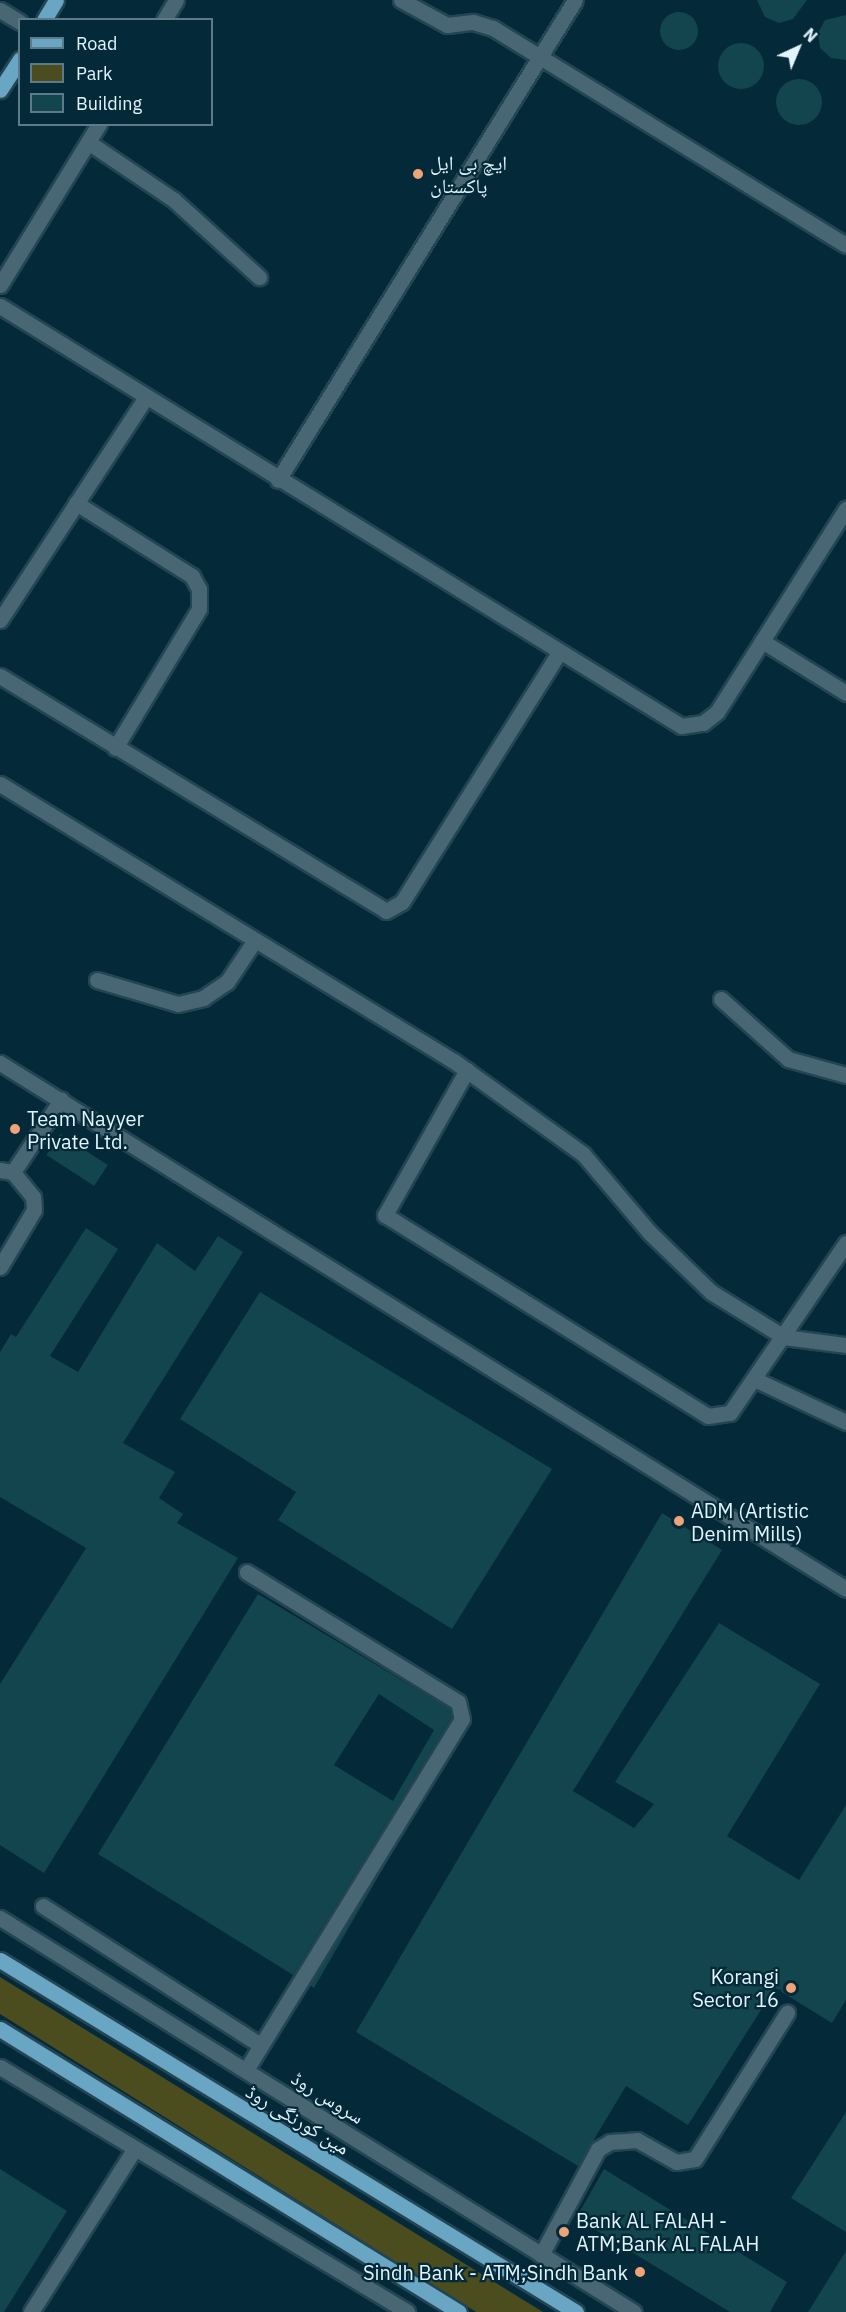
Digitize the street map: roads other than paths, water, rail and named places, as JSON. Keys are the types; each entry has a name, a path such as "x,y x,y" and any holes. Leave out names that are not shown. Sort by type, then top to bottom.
{"main road":[{"path":"45,18 56,0"},
{"path":"0,90 18,61"},
{"name":"مین کورنگی روڈ","path":"0,1960 576,2312"},
{"path":"0,2029 459,2312"}],"street":[{"path":"165,18 176,0"},
{"path":"401,0 447,25 483,23 846,245"},
{"path":"278,480 575,0"},
{"path":"0,10 18,21"},
{"path":"0,285 98,126"},
{"path":"88,142 174,200 259,278"},
{"path":"0,306 558,654 681,726 703,723 717,712 846,509"},
{"path":"0,620 146,397"},
{"path":"76,503 192,576 199,589 199,609 115,748"},
{"path":"762,641 846,693"},
{"path":"0,676 115,748 387,911 402,902 558,654"},
{"path":"0,784 467,1070 589,1160 650,1233 711,1292 784,1337 846,1345"},
{"path":"97,980 147,998 178,1004 195,1000 227,982 255,940"},
{"path":"721,999 788,1059 846,1075"},
{"path":"0,1063 846,1589"},
{"path":"467,1070 384,1209 389,1221 708,1416 730,1413 846,1243"},
{"path":"0,1267 34,1210 33,1197 7,1171 61,1100"},
{"path":"754,1379 846,1422"},
{"path":"246,2070 462,1719 458,1702 247,1572"},
{"path":"43,1906 260,2045"},
{"name":"سروس روڈ","path":"0,1918 634,2312"},
{"path":"541,2255 598,2149 610,2142 637,2140 676,2162 695,2159 787,2013"},
{"path":"0,2067 407,2312"},
{"path":"31,2312 135,2148"}],"place":[{"name":"ایچ بی ایل پاکستان","path":"418,174"},
{"name":"Team Nayyer Private Ltd.","path":"15,1129"},
{"name":"ADM (Artistic Denim Mills)","path":"679,1521"},
{"name":"Korangi Sector 16","path":"791,1988"},
{"name":"Bank AL FALAH - ATM;Bank AL FALAH","path":"564,2232"},
{"name":"Sindh Bank - ATM;Sindh Bank","path":"640,2272"}]}
